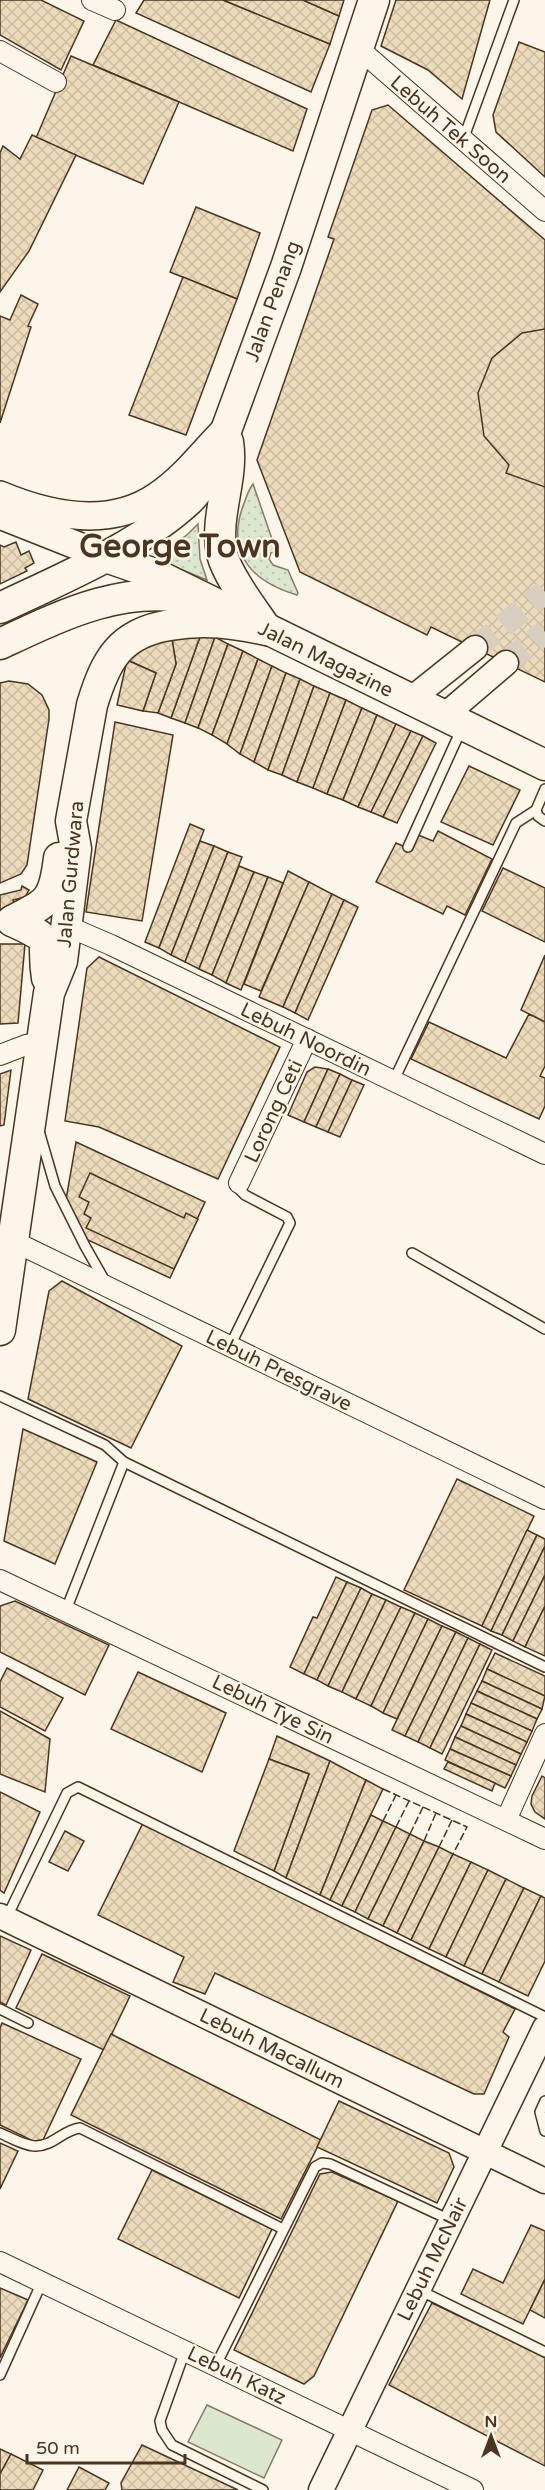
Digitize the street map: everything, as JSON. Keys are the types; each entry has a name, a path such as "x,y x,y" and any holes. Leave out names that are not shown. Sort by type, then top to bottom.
{"main road":[{"name":"Jalan Penang","path":"0,608 106,557 188,501 205,481 286,267 374,0"},
{"path":"0,495 46,511 86,517 112,515 136,507 158,495 193,465 226,428"},
{"path":"226,428 230,455 220,528 223,555 230,573 267,630"},
{"path":"0,515 106,557"},
{"name":"Jalan Magazine","path":"106,557 154,574 545,765"},
{"path":"0,644 60,616 90,605 118,599 152,596 186,598 220,606"},
{"name":"Jalan Gurdwara","path":"0,1330 50,993 62,961 76,849 72,821 95,696 114,655 125,642 149,628 187,622 218,621 267,630"},
{"path":"6,922 42,905 50,895 56,884 61,847 72,821"},
{"path":"6,922 38,932 46,941 46,969 50,993"}],"street":[{"path":"92,0 116,10"},
{"name":"Lebuh Tek Soon","path":"357,47 545,212"},
{"path":"0,51 56,82"},
{"path":"410,700 475,648"},
{"path":"454,720 506,663"},
{"name":"Lebuh Noordin","path":"67,927 111,945 545,1154"},
{"name":"Lorong Ceti","path":"239,1184 307,1039"},
{"path":"0,1055 26,1045 42,1043"},
{"name":"Lebuh Presgrave","path":"13,1241 545,1499"},
{"name":"Lebuh Tye Sin","path":"0,1580 545,1839"},
{"path":"506,1820 545,1734"},
{"name":"Lebuh Macallum","path":"3,1917 545,2181"},
{"name":"Lebuh McNair","path":"321,2490 545,2028"},
{"name":"Lebuh Katz","path":"0,2262 473,2490"}],"lane":[{"path":"463,140 514,0"},
{"path":"408,847 454,720"},
{"path":"394,1080 516,823 539,816 545,789"},
{"path":"33,1109 55,1186 109,1288"},
{"path":"230,1346 290,1224 287,1217 245,1195 240,1190 239,1184"},
{"path":"412,1253 545,1329"},
{"path":"0,1396 105,1445 124,1462 545,1667"},
{"path":"66,1610 124,1462"},
{"path":"3,1917 67,1793 78,1787 545,2017"},
{"path":"0,2009 28,2023"},
{"path":"545,2101 540,2112 545,2131"},
{"path":"0,2133 34,2147 45,2145 70,2129 80,2128 283,2229"},
{"path":"216,2365 315,2168 322,2163 330,2164 450,2220"},
{"path":"0,2375 42,2282"},
{"path":"417,2289 545,2352"},
{"path":"185,2351 160,2421 166,2438 172,2445 263,2490"}],"green space":[{"path":"253,484 272,539 278,543 280,551 271,553 269,559 273,565 288,570 297,595 268,583 256,574 241,553 238,525 245,499"},
{"path":"198,524 200,559 207,580 155,559"},
{"path":"207,2405 282,2440 264,2478 188,2442"}],"building":[{"path":"0,0 41,0 84,21 61,70 0,35"},
{"path":"144,0 223,0 330,44 311,92 136,13"},
{"path":"223,0 303,0 339,16 330,44"},
{"path":"303,0 344,0 339,16"},
{"path":"396,0 490,0 462,99 428,70 381,46"},
{"path":"116,20 307,109 293,151 93,65"},
{"path":"519,42 545,52 545,177 496,132 493,115"},
{"path":"71,56 179,102 143,184 36,138"},
{"path":"388,105 545,240 545,682 431,627 427,635 300,572 257,460 334,239 328,237 372,110"},
{"path":"32,135 76,155 29,251 0,292 0,153 3,146 20,159"},
{"path":"196,207 260,233 237,299 170,272"},
{"path":"183,277 237,299 186,435 129,415"},
{"path":"21,295 38,304 28,326 31,327 0,423 0,316 10,320"},
{"path":"545,329 545,487 506,473 509,465 484,436 478,393 492,358 522,333"},
{"path":"16,542 21,555 29,551 34,563 25,568 27,571 0,584 0,545 4,547"},
{"path":"202,631 215,637 185,723 171,718"},
{"path":"202,631 171,718 158,713 176,664 172,639"},
{"path":"215,637 228,644 198,728 185,723"},
{"path":"172,639 176,664 158,713 143,711 156,673 127,660 145,644"},
{"path":"228,644 243,651 212,735 198,728"},
{"path":"243,651 258,659 227,744 212,735"},
{"path":"258,659 272,666 240,754 227,744"},
{"path":"127,660 156,673 143,711 117,705"},
{"path":"272,666 286,673 254,762 240,754"},
{"path":"286,673 300,679 268,770 254,762"},
{"path":"300,679 314,686 282,775 268,770"},
{"path":"9,681 28,684 42,695 49,710 49,719 27,865 21,874 0,883 0,683"},
{"path":"314,686 330,693 297,782 282,775"},
{"path":"330,693 346,700 313,788 297,782"},
{"path":"346,700 362,708 327,794 313,788"},
{"path":"362,708 377,715 343,800 327,794"},
{"path":"377,715 396,724 358,807 343,800"},
{"path":"115,722 173,735 142,921 86,912"},
{"path":"396,724 411,731 371,812 358,807"},
{"path":"411,731 423,736 383,817 371,812"},
{"path":"423,736 436,743 397,823 383,817"},
{"path":"469,766 520,790 493,845 441,822"},
{"path":"190,824 204,830 159,948 145,942"},
{"path":"438,831 492,859 465,915 447,906 443,914 376,882 396,843 412,850 418,835 433,841"},
{"path":"200,841 214,846 171,955 159,948"},
{"path":"214,846 228,852 185,962 171,955"},
{"path":"228,852 242,857 199,969 185,962"},
{"path":"239,866 254,872 212,975 199,969"},
{"path":"503,868 545,888 545,942 482,911"},
{"path":"288,871 309,882 261,991 244,984"},
{"path":"254,872 268,877 226,983 212,975"},
{"path":"268,877 283,883 241,990 226,983"},
{"path":"309,882 332,894 283,1007 259,997"},
{"path":"22,886 29,890 25,897 13,900 15,909 0,913 0,895 21,890"},
{"path":"332,894 344,900 295,1013 283,1007"},
{"path":"344,900 358,907 308,1020 295,1013"},
{"path":"0,944 25,944 18,1023 0,1024"},
{"path":"545,955 545,1022 521,1010"},
{"path":"99,957 280,1047 218,1179 99,1127 65,1121 87,968"},
{"path":"529,1014 545,1022 545,1066 540,1076 545,1078 545,1106 539,1119 411,1059 429,1022 506,1058"},
{"path":"315,1067 328,1069 304,1122 288,1115 307,1072"},
{"path":"328,1069 340,1074 316,1127 304,1122"},
{"path":"11,1070 4,1125 0,1126 0,1074"},
{"path":"340,1074 352,1080 328,1132 316,1127"},
{"path":"352,1080 364,1085 340,1137 328,1132"},
{"path":"76,1142 205,1202 170,1278 77,1235 64,1211"},
{"path":"90,1173 184,1218 186,1213 198,1219 174,1269 86,1228 91,1218 84,1214 89,1202 79,1197"},
{"path":"62,1281 182,1346 131,1448 28,1399 49,1291"},
{"path":"23,1429 97,1462 55,1564 4,1541"},
{"path":"457,1479 534,1516 482,1626 404,1590"},
{"path":"527,1530 537,1535 491,1631 482,1626"},
{"path":"537,1535 545,1539 545,1546 502,1635 491,1631"},
{"path":"545,1546 545,1575 513,1641 502,1635"},
{"path":"545,1575 545,1606 525,1647 513,1641"},
{"path":"336,1577 347,1582 304,1674 290,1667 313,1617 317,1618"},
{"path":"347,1582 361,1588 317,1680 304,1674"},
{"path":"361,1588 372,1594 328,1686 317,1680"},
{"path":"372,1594 386,1600 342,1692 328,1686"},
{"path":"386,1600 401,1607 356,1699 342,1692"},
{"path":"15,1601 109,1645 85,1695 0,1652 0,1606"},
{"path":"545,1606 545,1656 525,1647"},
{"path":"401,1607 415,1613 371,1706 356,1699"},
{"path":"415,1613 428,1619 383,1713 371,1706"},
{"path":"428,1619 442,1626 397,1719 383,1713"},
{"path":"442,1626 456,1632 405,1736 392,1730"},
{"path":"456,1632 468,1638 418,1742 405,1736"},
{"path":"468,1638 480,1644 430,1748 418,1742"},
{"path":"480,1644 492,1650 442,1754 430,1748"},
{"path":"495,1653 545,1676 545,1696 487,1669"},
{"path":"7,1668 63,1698 45,1731 0,1707 0,1682"},
{"path":"487,1669 545,1696 542,1709 482,1681"},
{"path":"138,1672 226,1713 202,1772 111,1729"},
{"path":"482,1681 542,1709 537,1719 477,1691"},
{"path":"477,1691 537,1719 532,1731 471,1703"},
{"path":"471,1703 532,1731 527,1742 466,1714"},
{"path":"0,1711 50,1739 45,1792 0,1774"},
{"path":"466,1714 527,1742 521,1754 461,1726"},
{"path":"461,1726 521,1754 516,1765 455,1737"},
{"path":"277,1736 330,1761 286,1878 274,1871 309,1774 269,1759"},
{"path":"455,1737 516,1765 511,1776 450,1749"},
{"path":"450,1749 511,1776 505,1788 445,1760"},
{"path":"269,1759 309,1774 274,1871 234,1851"},
{"path":"330,1761 366,1780 320,1895 286,1878"},
{"path":"448,1762 495,1783 492,1791 444,1769"},
{"path":"542,1776 545,1778 545,1819 535,1812 531,1804 532,1796"},
{"path":"366,1780 383,1789 330,1900 320,1895"},
{"path":"0,1792 40,1812 4,1893 0,1890"},
{"path":"371,1815 383,1821 342,1906 330,1900"},
{"path":"383,1821 396,1827 355,1912 342,1906"},
{"path":"143,1823 515,2009 503,2032 509,2037 484,2094 474,2094 215,1973 205,1994 173,1982 184,1957 98,1915"},
{"path":"396,1827 410,1834 368,1919 355,1912"},
{"path":"65,1831 84,1841 68,1871 49,1862"},
{"path":"410,1834 424,1841 383,1926 368,1919"},
{"path":"424,1841 439,1847 397,1933 383,1926"},
{"path":"439,1847 453,1854 411,1940 397,1933"},
{"path":"453,1854 471,1862 429,1949 411,1940"},
{"path":"471,1862 488,1870 446,1957 429,1949"},
{"path":"488,1870 506,1879 464,1966 446,1957"},
{"path":"506,1879 524,1888 482,1974 464,1966"},
{"path":"524,1888 541,1896 499,1982 482,1974"},
{"path":"541,1896 545,1898 545,1961 528,1996 499,1982"},
{"path":"0,1936 31,1950 6,2005 0,2002"},
{"path":"42,1954 130,1996 104,2050 16,2008"},
{"path":"2,2023 81,2059 43,2140 33,2141 0,2125 0,2028"},
{"path":"111,2034 321,2140 281,2219 71,2115"},
{"path":"339,2101 449,2153 454,2167 437,2203 317,2147"},
{"path":"0,2143 18,2151 0,2189"},
{"path":"152,2170 272,2229 239,2298 118,2239"},
{"path":"332,2172 398,2201 314,2376 304,2384 234,2350 320,2174"},
{"path":"531,2225 545,2231 545,2279 523,2324 461,2294 473,2269 503,2283"},
{"path":"545,2279 545,2318 530,2310"},
{"path":"0,2288 28,2300 0,2358"},
{"path":"432,2303 545,2357 545,2466 389,2385"},
{"path":"142,2445 238,2490 122,2490 121,2483"},
{"path":"0,2449 11,2454 0,2474"},
{"path":"11,2454 43,2470 33,2490 0,2490 0,2474"},
{"path":"79,2467 109,2483 105,2490 67,2490"}],"tunnel":[{"path":"475,648 545,592"},
{"path":"506,663 545,632"}],"fence":[{"path":"383,1789 467,1827 453,1854"},
{"path":"383,1821 396,1795"},
{"path":"396,1827 409,1801"},
{"path":"410,1834 423,1807"},
{"path":"424,1841 436,1813"},
{"path":"439,1847 452,1820"}],"district":[{"name":"George Town","path":"180,546"}]}
